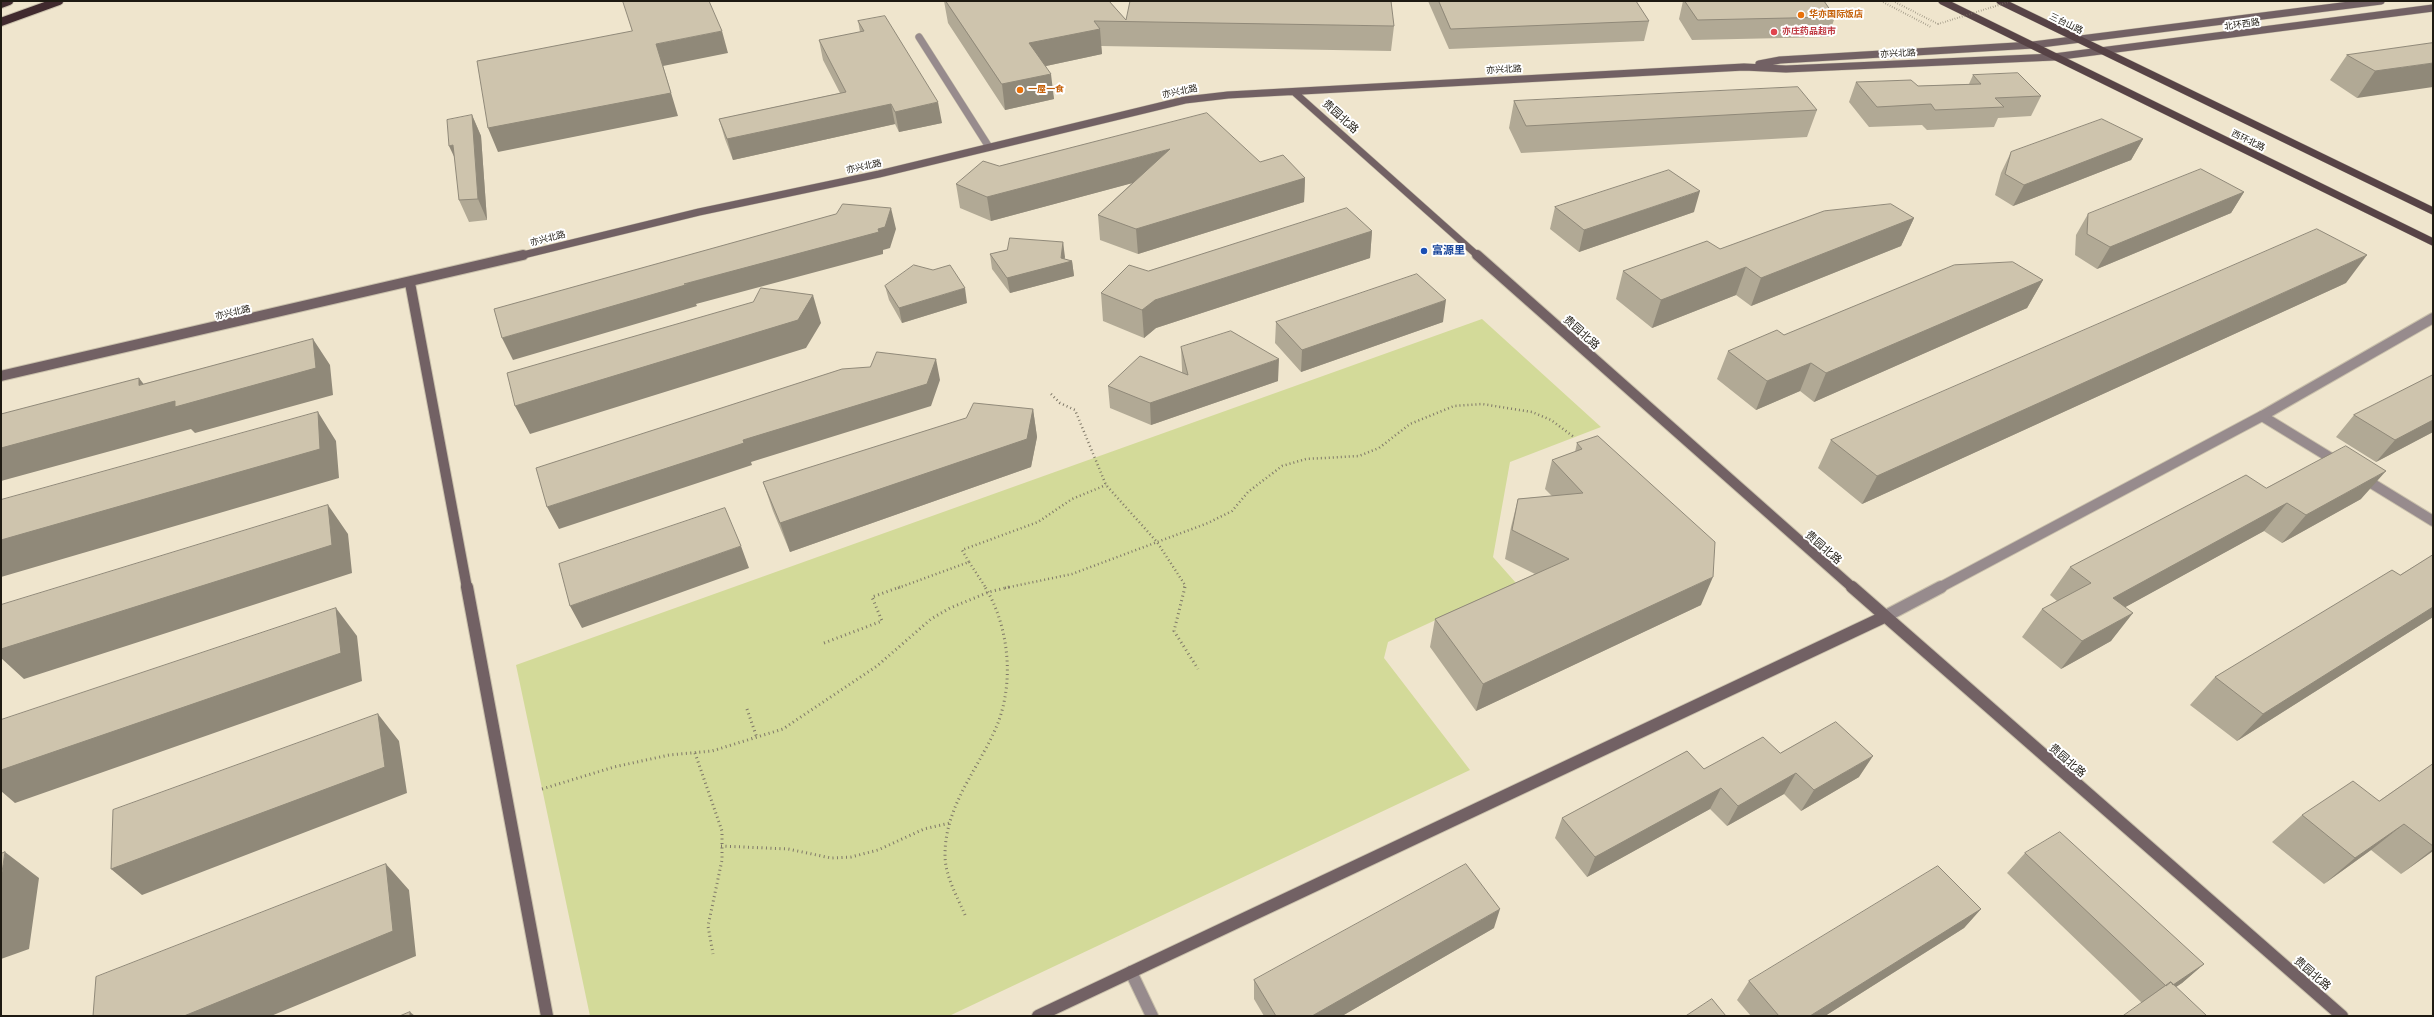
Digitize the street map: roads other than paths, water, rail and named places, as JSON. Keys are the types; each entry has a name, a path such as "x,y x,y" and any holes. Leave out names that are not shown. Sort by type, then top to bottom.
{"highway":[{"path":"1,4 9,1"},
{"path":"1,22 60,1"}],"main road":[{"path":"1942,1 2033,45"},
{"name":"三台山路","path":"2000,1 2103,52"},
{"name":"西环北路","path":"2033,45 2054,57 2433,242"},
{"name":"西环北路","path":"2103,52 2433,211"}],"street":[{"name":"北环西路","path":"2033,45 2381,1"},
{"name":"北环西路","path":"2054,57 2103,52 2433,8"},
{"path":"919,37 989,147"},
{"name":"亦兴北路","path":"1744,67 1780,60 2033,45"},
{"name":"亦兴北路","path":"1,376 410,283 700,212 989,147 1185,100 1294,92 1744,67 1786,69 2054,57"},
{"name":"贵园北路","path":"1294,92 1577,346 1884,617 2342,1016"},
{"path":"410,283 547,1016"},
{"path":"1038,1016 1884,617 2262,416 2433,318"},
{"path":"2262,416 2433,521"},
{"path":"1131,972 1152,1016"}],"place":[{"name":"华亦国际饭店","path":"1801,15"},
{"name":"亦庄药品超市","path":"1774,32"},
{"name":"一屋一食","path":"1020,90"},
{"name":"富源里","path":"1424,251"}]}
